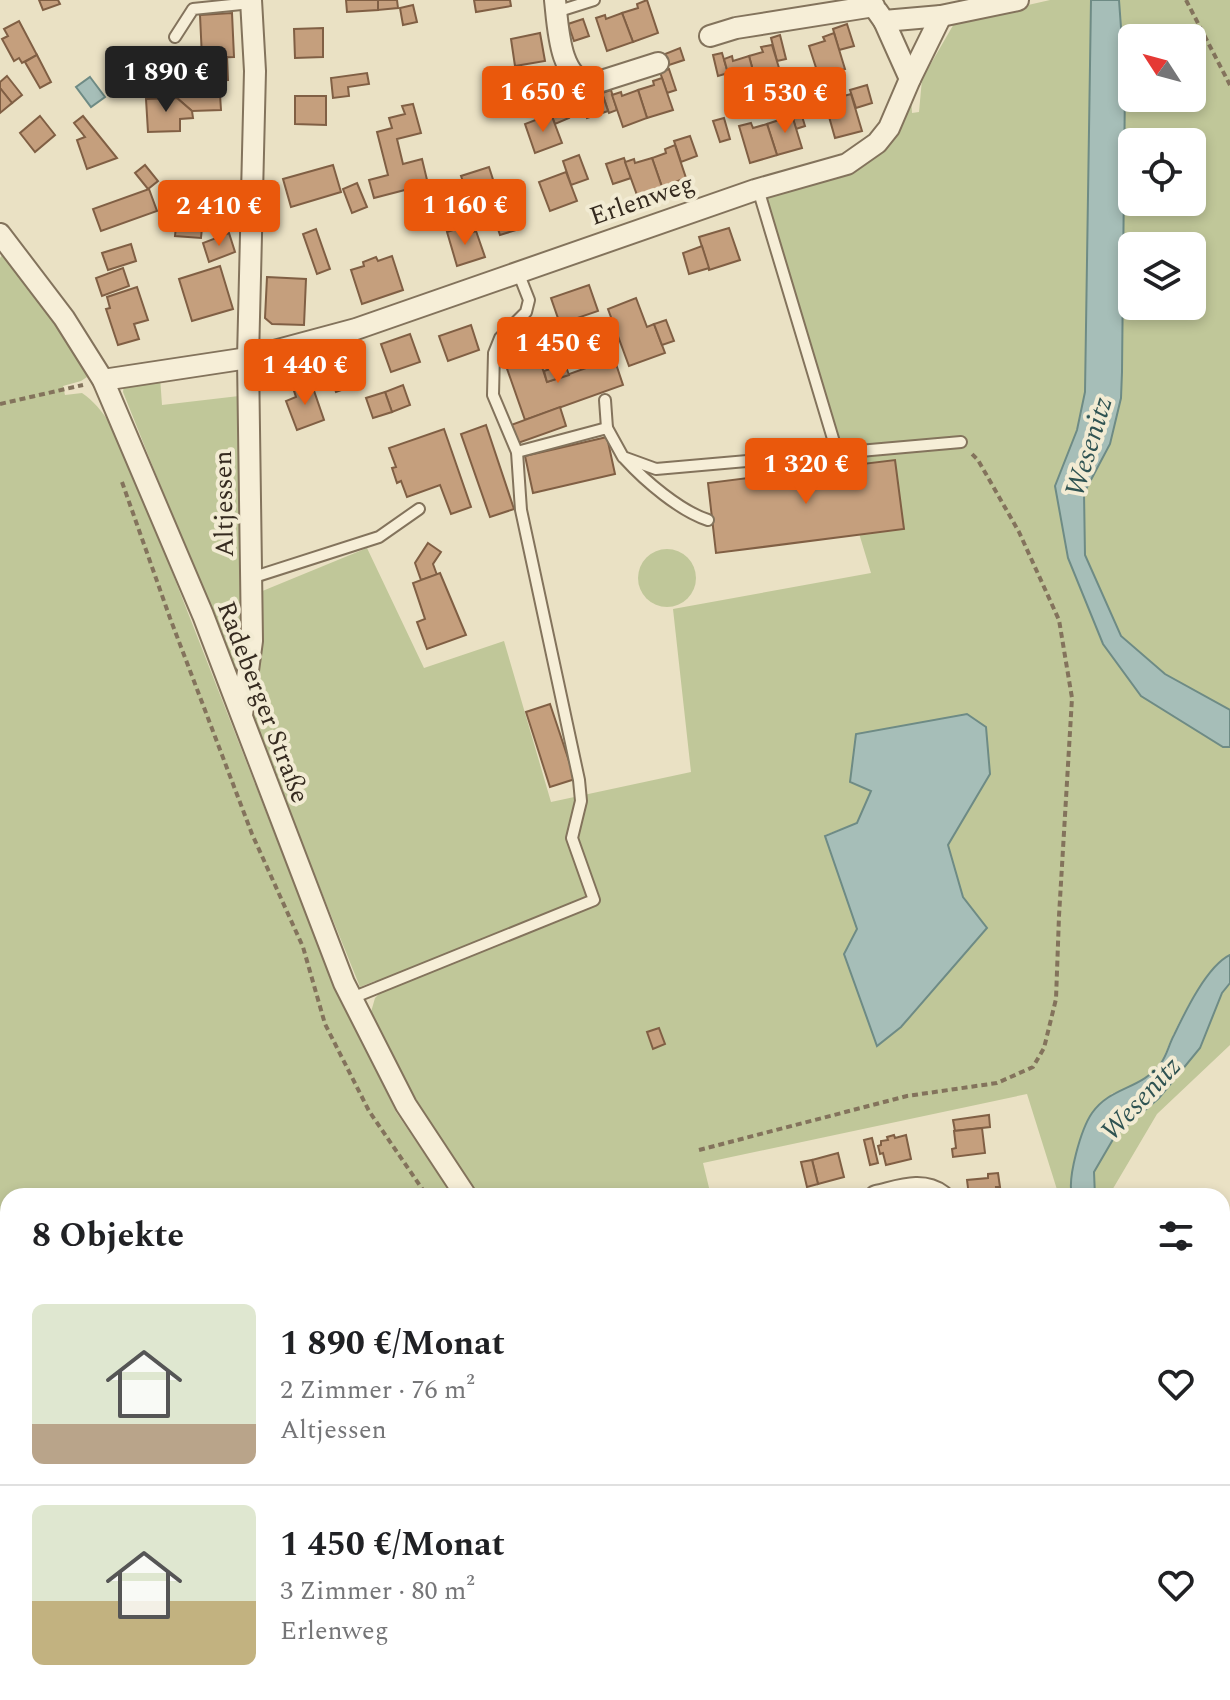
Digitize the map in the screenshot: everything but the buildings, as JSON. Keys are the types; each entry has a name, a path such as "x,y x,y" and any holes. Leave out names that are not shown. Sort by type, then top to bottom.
{"street":[{"path":"710,36 736,28 876,9 941,16 1018,0"},
{"name":"Altjessen","path":"242,719 252,641 248,358 255,71 251,1"},
{"path":"556,6 565,61 583,83 592,84 658,63"},
{"path":"876,9 910,79"},
{"name":"Erlenweg","path":"103,380 248,358 356,329 758,189 847,164 863,155 889,128 941,16"},
{"name":"Radeberger Straße","path":"0,234 64,318 103,380 203,615 352,998 406,1105 461,1188"}],"lane":[{"path":"556,6 594,0"},
{"path":"175,37 193,9 251,1"},
{"path":"552,87 576,78"},
{"path":"758,189 837,452"},
{"path":"352,998 594,900 572,838 581,801 579,780 521,510 517,452 493,395 494,353 500,338 526,312 529,300 517,271"},
{"path":"605,400 607,428 623,457 640,476 696,516 708,520"},
{"path":"517,452 607,428"},
{"path":"623,457 656,469 961,442"},
{"path":"251,578 379,537 419,509"}],"path":[{"path":"1186,0 1230,85"},
{"path":"0,404 103,380"},
{"path":"699,1150 907,1096 997,1083 1033,1067 1044,1048 1056,999 1072,698 1059,620 1019,532 978,460 961,442"},
{"path":"120,474 170,618 252,834 303,947 325,1024 369,1111 422,1188"}],"green space":[{"path":"1050,0 1230,0 1230,955 1213,969 1196,992 1151,1076 1111,1094 1070,1188 1056,1188 1027,1094 703,1163 709,1188 474,1188 417,1104 371,1012 375,998 382,991 375,981 360,987 251,717 260,592 367,548 424,668 504,641 551,802 691,772 673,609 871,573 755,190 863,155 910,79 912,113 919,112 922,79 955,22","holes":["990,774 948,845 963,897 857,929 825,835 857,823 872,790"]},
{"path":"3,254 79,356 87,377 63,386 65,395 82,393 90,399 109,422 123,448 334,986 396,1112 448,1188 0,1188 0,258"},
{"path":"160,377 162,405 239,396 244,599 241,666 235,672 123,392 124,384"},
{"path":"667,549 688,557 696,578 688,599 667,607 646,599 638,578 646,557"},
{"path":"1230,983 1230,1045 1157,1114 1113,1188 1095,1188 1094,1172 1115,1136 1159,1098 1213,1015"}],"water":[{"name":"Wesenitz","path":"1091,0 1119,0 1118,112 1125,112 1125,128 1118,128 1118,216 1124,216 1123,232 1118,232 1118,320 1123,320 1121,398 1110,444 1084,493 1085,555 1121,636 1165,674 1230,710 1230,747 1223,747 1141,696 1103,644 1068,558 1055,486 1077,430 1085,392"},
{"path":"90,77 105,97 91,107 76,87"},
{"path":"967,714 986,727 990,774 948,845 963,897 987,928 901,1027 877,1046 844,954 857,929 825,836 857,823 871,791 850,782 856,734"},
{"name":"Wesenitz","path":"1230,955 1230,983 1222,993 1200,1048 1159,1098 1115,1136 1094,1172 1095,1188 1071,1188 1076,1154 1092,1113 1108,1098 1144,1078 1161,1063 1198,990 1221,961"}]}
